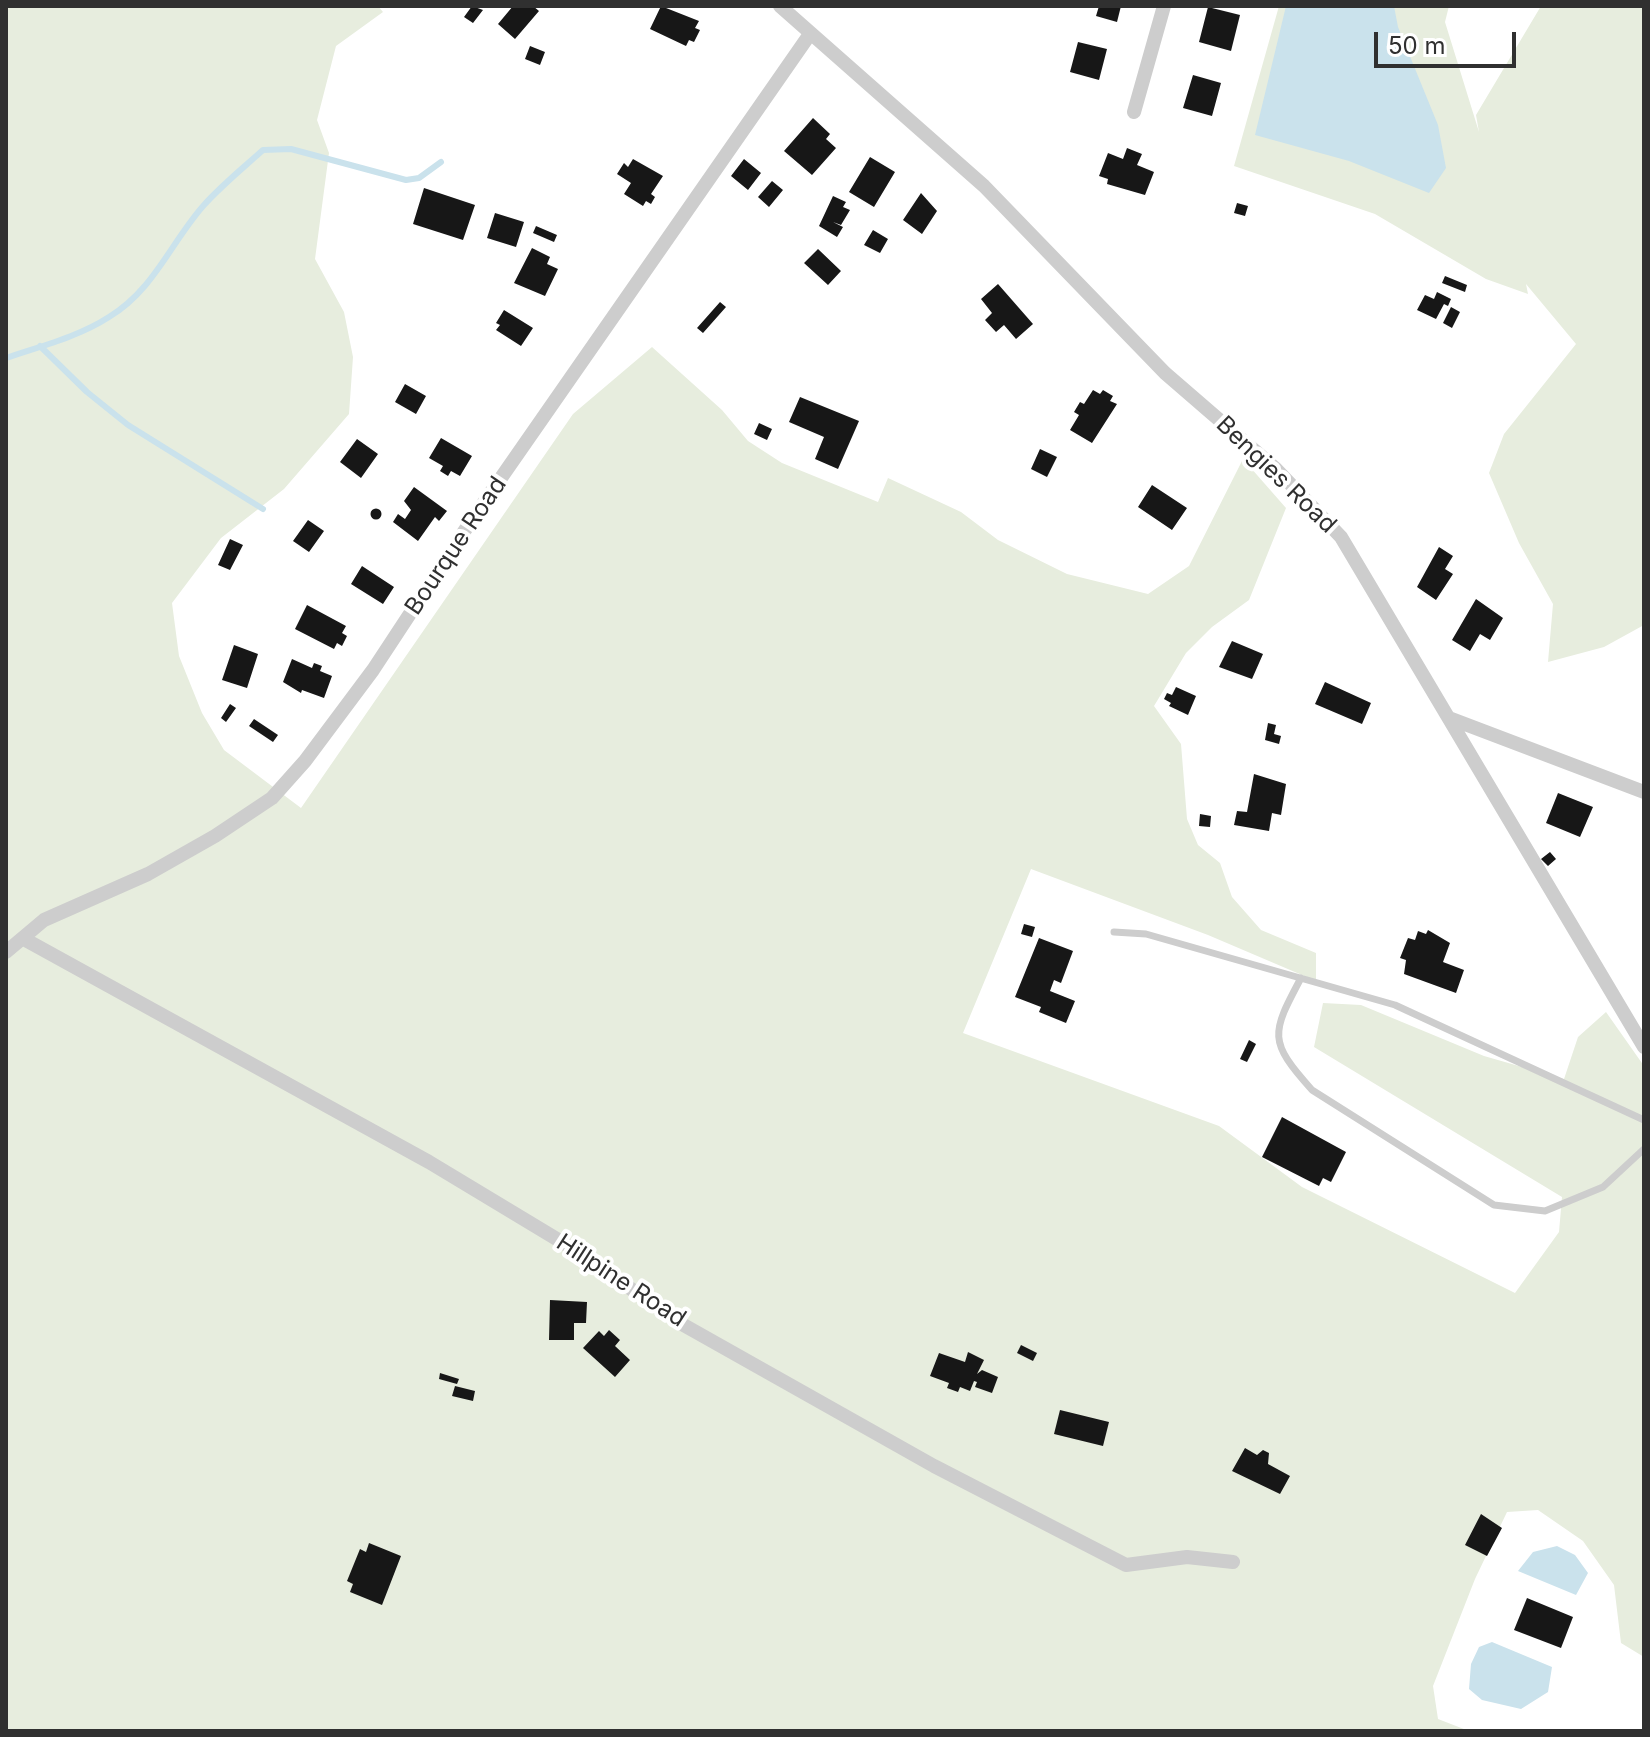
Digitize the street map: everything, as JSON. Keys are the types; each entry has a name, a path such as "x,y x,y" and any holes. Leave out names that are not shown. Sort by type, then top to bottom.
{"street":[{"name":"Bengies Road","path":"780,6 984,186 1165,373 1319,510 1341,537 1493,798 1644,1047"},
{"path":"1134,112 1164,6"},
{"name":"Bourque Road","path":"6,952 44,920 148,874 215,836 272,798 305,761 366,681 471,521 810,34"},
{"path":"1449,718 1644,792"},
{"name":"Hillpine Road","path":"24,939 429,1162 575,1250 680,1323 934,1466 1126,1565 1187,1557 1233,1562"}],"lane":[{"path":"1114,932 1146,934 1395,1005 1644,1120"},
{"path":"1301,978 1278,1020 1280,1051 1293,1069 1312,1090 1494,1205 1545,1211 1603,1187 1644,1149"}],"green space":[{"path":"6,6 378,6 383,12 336,46 317,120 329,153 315,259 344,312 353,357 349,414 284,489 221,538 172,603 179,656 202,713 224,750 301,808 573,414 652,347 722,410 748,441 782,463 878,502 888,478 961,512 998,540 1067,574 1148,594 1189,566 1243,459 1286,508 1249,600 1212,627 1186,653 1154,706 1181,744 1187,819 1198,845 1220,863 1232,897 1261,930 1316,953 1316,981 1208,935 1031,869 963,1033 1219,1126 1302,1187 1515,1293 1559,1232 1562,1197 1314,1047 1323,1003 1361,1005 1484,1056 1564,1079 1578,1037 1606,1012 1644,1066 1644,1657 1621,1643 1614,1585 1583,1541 1538,1510 1507,1512 1475,1579 1433,1686 1438,1719 1469,1731 6,1731"},
{"path":"1279,6 1449,6 1445,22 1479,132 1476,115 1541,6 1644,6 1644,625 1604,647 1548,662 1553,604 1519,543 1489,473 1504,434 1576,344 1526,284 1528,294 1486,279 1375,214 1234,166"}],"water":[{"path":"1286,6 1394,6 1398,27 1438,125 1446,168 1429,193 1349,161 1255,135"},
{"path":"1557,1546 1575,1555 1588,1573 1576,1595 1518,1571 1533,1552"},
{"path":"1492,1642 1552,1667 1548,1692 1521,1709 1482,1700 1469,1689 1471,1664 1479,1647"}],"building":[{"path":"472,6 483,10 473,23 464,17"},
{"path":"513,6 533,6 539,11 515,39 498,24"},
{"path":"661,6 699,21 695,28 700,30 694,42 689,40 686,46 650,29"},
{"path":"1099,6 1121,6 1117,22 1096,16"},
{"path":"1208,7 1240,15 1231,51 1199,42"},
{"path":"1078,42 1107,49 1099,80 1070,72"},
{"path":"530,46 545,52 540,65 525,59"},
{"path":"1193,75 1221,83 1212,116 1183,108"},
{"path":"813,118 830,134 826,139 836,148 812,175 784,151"},
{"path":"1127,148 1142,154 1137,165 1154,172 1145,195 1107,184 1108,179 1099,176 1108,153 1123,159"},
{"path":"870,157 895,172 874,207 849,192"},
{"path":"633,159 663,176 651,194 655,197 651,204 646,201 643,206 624,194 631,183 617,174 624,163 628,167"},
{"path":"744,159 761,173 748,190 731,176"},
{"path":"772,181 783,190 769,207 758,197"},
{"path":"424,188 475,205 463,240 413,224"},
{"path":"921,193 937,211 922,234 903,220"},
{"path":"833,196 846,202 843,207 850,210 841,225 833,222 843,227 837,237 819,226"},
{"path":"1237,203 1248,206 1245,216 1234,213"},
{"path":"495,213 524,222 516,247 487,238"},
{"path":"536,226 557,235 554,242 533,233"},
{"path":"873,230 888,239 880,253 864,245"},
{"path":"532,248 550,257 547,264 558,269 545,296 514,283"},
{"path":"818,249 841,271 828,285 804,263"},
{"path":"1445,276 1467,285 1465,292 1442,283"},
{"path":"998,284 1033,324 1016,339 1004,325 996,332 985,320 992,313 981,299"},
{"path":"1437,292 1451,299 1448,306 1444,304 1436,319 1417,310 1425,295 1434,299"},
{"path":"720,302 726,307 703,333 697,328"},
{"path":"1451,307 1460,312 1452,328 1443,323"},
{"path":"504,310 533,328 521,346 496,330 500,325 496,323"},
{"path":"405,384 426,396 416,414 395,402"},
{"path":"1093,390 1100,394 1103,390 1113,396 1110,401 1117,404 1092,443 1070,430 1079,415 1074,412"},
{"path":"800,397 859,421 838,469 815,459 824,437 789,422"},
{"path":"759,423 772,429 767,440 754,434"},
{"path":"441,438 472,456 460,476 451,471 448,476 440,471 443,466 429,458"},
{"path":"357,439 378,454 361,478 340,462"},
{"path":"1040,449 1057,457 1047,477 1031,469"},
{"path":"1152,485 1187,508 1172,530 1138,507"},
{"path":"414,487 447,511 439,521 435,517 418,541 393,522 398,514 405,519 411,510 404,501"},
{"path":"376,508 382,514 376,520 370,514"},
{"path":"308,520 324,531 309,552 293,541"},
{"path":"230,539 243,545 230,570 218,565"},
{"path":"1439,547 1453,556 1445,569 1453,574 1436,600 1417,587"},
{"path":"362,566 394,587 383,604 351,584"},
{"path":"1476,599 1503,618 1490,640 1480,634 1470,651 1452,640"},
{"path":"307,605 346,626 342,633 347,636 342,646 337,643 334,649 295,629"},
{"path":"1232,641 1263,654 1252,679 1219,667"},
{"path":"234,645 258,654 247,688 222,680"},
{"path":"292,659 312,668 314,663 322,666 320,671 332,676 324,698 302,690 301,693 283,682"},
{"path":"1325,682 1371,703 1362,724 1315,704"},
{"path":"1176,687 1196,696 1188,715 1169,706 1171,703 1164,699 1167,693 1172,695"},
{"path":"230,704 236,708 226,722 221,718"},
{"path":"254,719 278,735 273,742 249,726"},
{"path":"1268,723 1276,725 1274,734 1281,736 1279,744 1265,740"},
{"path":"1254,774 1286,784 1281,815 1272,813 1269,831 1234,825 1237,811 1247,812"},
{"path":"1558,793 1593,807 1580,837 1546,823"},
{"path":"1200,814 1211,816 1210,827 1199,826"},
{"path":"1550,852 1556,859 1548,866 1541,859"},
{"path":"1024,924 1035,927 1032,937 1021,934"},
{"path":"1428,930 1450,943 1443,962 1464,970 1456,993 1404,974 1406,960 1400,958 1408,938 1415,940 1418,931 1426,934"},
{"path":"1039,938 1073,951 1061,983 1054,980 1050,991 1075,1001 1066,1023 1039,1012 1041,1007 1015,997"},
{"path":"1249,1040 1256,1044 1247,1062 1240,1059"},
{"path":"1282,1117 1346,1152 1331,1182 1323,1178 1319,1186 1262,1157"},
{"path":"550,1300 587,1302 586,1323 574,1323 574,1340 549,1340"},
{"path":"609,1330 620,1340 615,1346 630,1360 615,1377 583,1348 599,1331 604,1336"},
{"path":"1021,1345 1037,1353 1033,1361 1017,1353"},
{"path":"968,1352 984,1360 977,1374 982,1370 998,1377 992,1393 975,1387 977,1382 974,1381 970,1391 960,1387 958,1392 947,1388 949,1383 930,1376 939,1353 965,1362"},
{"path":"440,1373 459,1379 457,1384 439,1379"},
{"path":"455,1386 475,1391 473,1401 452,1396"},
{"path":"1060,1410 1109,1422 1103,1446 1054,1434"},
{"path":"1245,1448 1257,1455 1263,1450 1269,1453 1268,1464 1290,1476 1280,1494 1232,1471"},
{"path":"1481,1514 1502,1528 1487,1556 1465,1545"},
{"path":"369,1543 401,1556 382,1605 350,1592 353,1584 347,1581 360,1549 366,1552"},
{"path":"1527,1598 1573,1617 1561,1648 1514,1630"}],"waterway":[{"path":"6,358 85,330 125,306 150,279 204,205 263,150 291,149 406,180 419,178 441,162"},
{"path":"40,346 87,392 128,425 263,509"}]}
